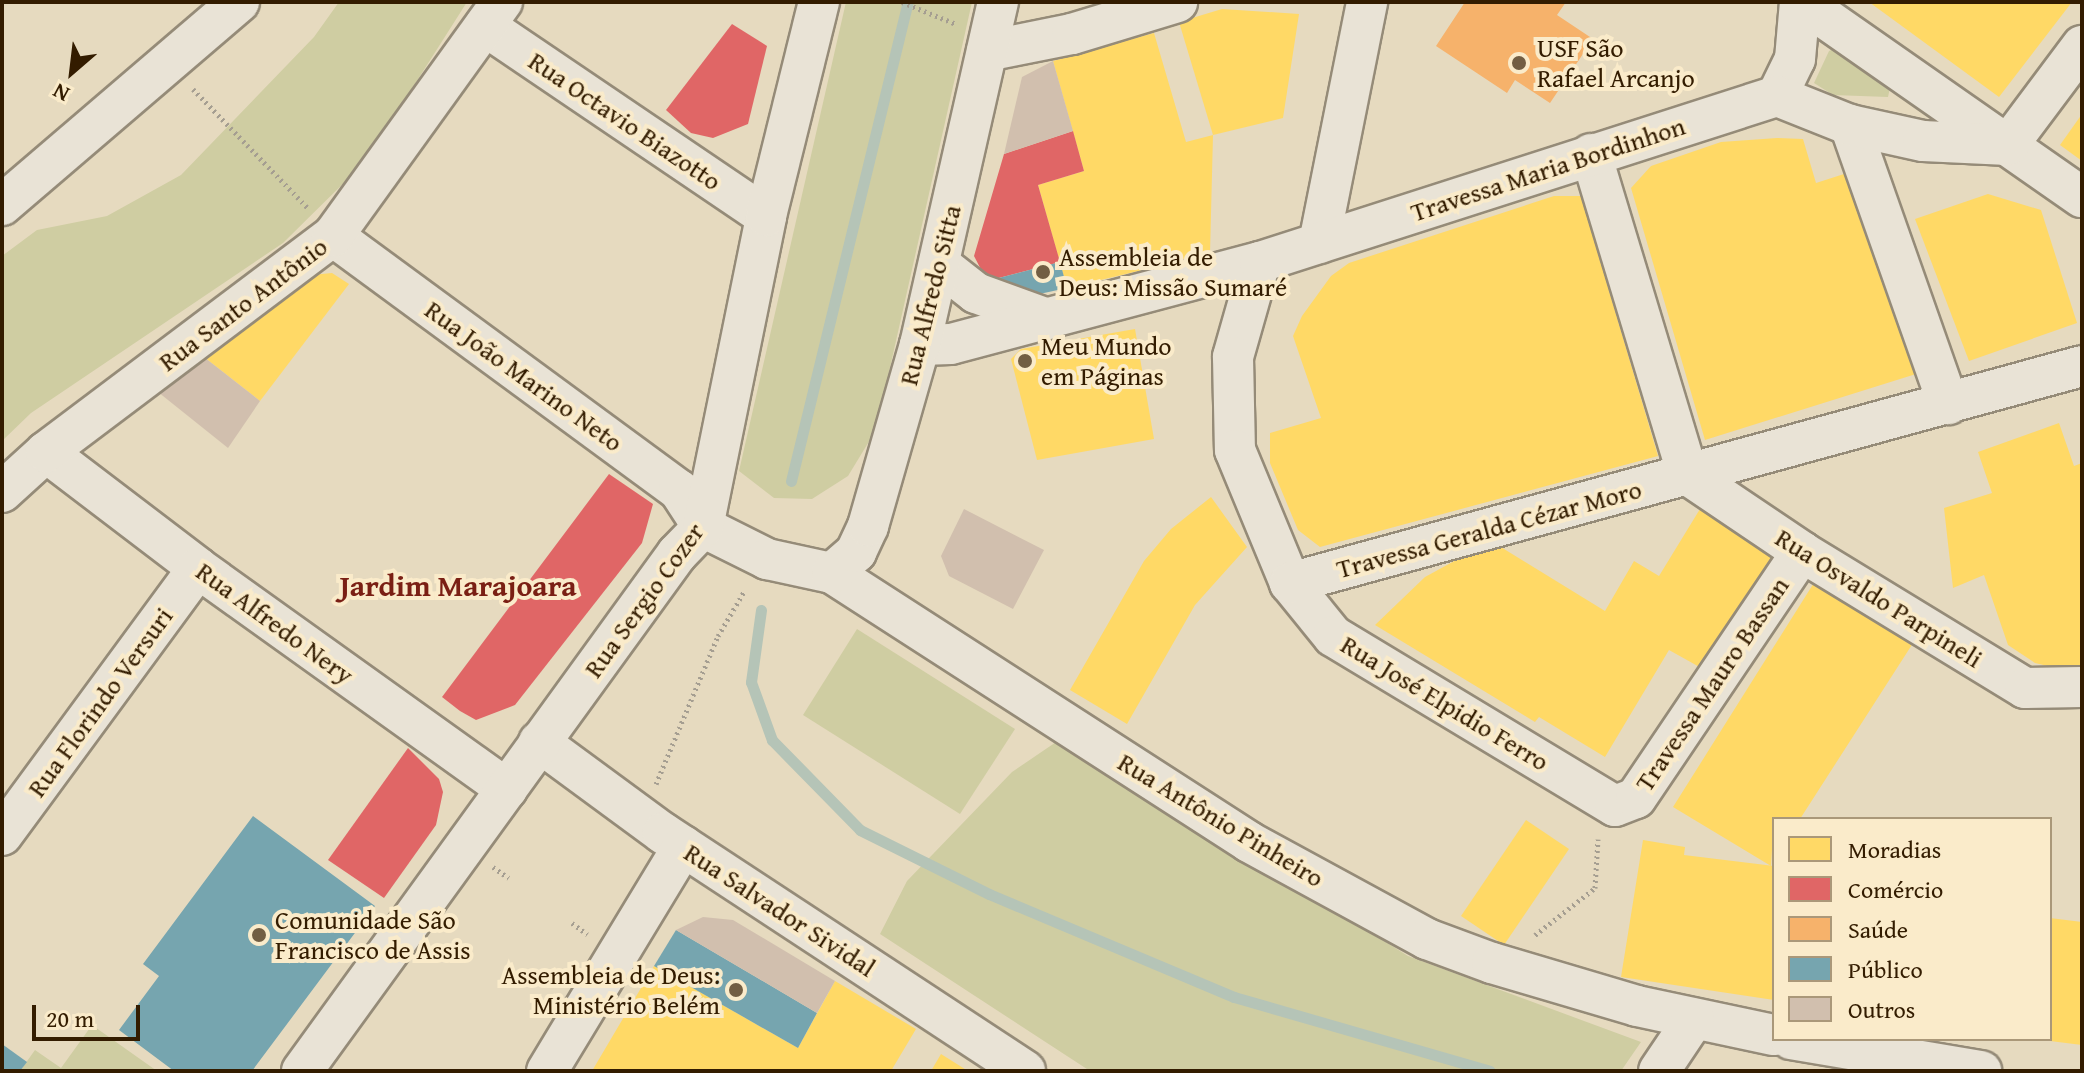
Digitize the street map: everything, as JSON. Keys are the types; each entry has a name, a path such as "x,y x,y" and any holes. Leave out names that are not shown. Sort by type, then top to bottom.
{"street":[{"path":"2,205 239,2"},
{"name":"Rua Sergio Cozer","path":"302,1071 677,554 703,527 766,216 819,2"},
{"path":"992,30 1072,34 1177,2"},
{"path":"1319,243 1367,2"},
{"path":"2008,145 1923,141 1850,125 1777,96 1795,59 1801,2 2008,145 2082,197"},
{"name":"Rua Octavio Biazotto","path":"493,14 766,216"},
{"name":"Rua Santo Antônio","path":"2,492 46,452 333,236 493,14"},
{"name":"Rua Alfredo Sitta","path":"832,573 856,552 868,526 920,345 992,30"},
{"path":"2008,145 2082,46"},
{"name":"Travessa Maria Bordinhon","path":"920,345 951,344 1260,262 1777,96"},
{"path":"1850,125 1948,404"},
{"path":"1591,154 1688,475"},
{"name":"Rua João Marino Neto","path":"333,236 666,480 703,527"},
{"name":"Rua José Elpidio Ferro","path":"1260,262 1233,357 1235,450 1290,583 1333,636 1608,802"},
{"path":"939,264 976,293 1048,319"},
{"name":"Travessa Geralda Cézar Moro","path":"1290,583 2082,366"},
{"name":"Rua Alfredo Nery","path":"46,452 198,568 507,789"},
{"name":"Rua Osvaldo Parpineli","path":"1688,475 1802,552 2025,688 2082,687"},
{"name":"Rua Antônio Pinheiro","path":"703,527 762,557 832,573 1249,842 1427,939 1492,963 1694,1019 1772,1035"},
{"name":"Travessa Mauro Bassan","path":"1608,802 1636,798 1802,552"},
{"name":"Rua Florindo Versuri","path":"2,835 198,568"},
{"name":"Rua Salvador Sividal","path":"539,742 643,819 1025,1071"},
{"path":"547,1071 683,846"},
{"path":"1659,1071 1694,1019"},
{"path":"1803,1041 1981,1071"}],"path":[{"path":"902,2 992,30"},
{"path":"167,62 293,191"},
{"path":"643,819 718,636 762,557"},
{"path":"1492,963 1569,914 1595,888 1608,802"}],"shaded area":[{"path":"339,2 467,2 366,161 283,243 31,413 2,441 2,256 37,230 107,216 181,175 314,37"},
{"path":"846,2 972,2 876,430 848,476 812,499 774,498 739,471"},
{"path":"1838,47 1891,83 1888,97 1833,95 1814,83 1829,51"},
{"path":"857,629 1015,729 960,814 803,715"},
{"path":"1062,738 1408,956 1641,1042 1621,1071 1090,1071 880,934 907,881 1012,772"},
{"path":"92,1025 157,1071 20,1071 35,1050 61,1068"}],"building: Moradias":[{"path":"1869,2 2072,2 1999,97"},
{"path":"1222,9 1299,14 1283,118 1213,135 1179,22"},
{"path":"1154,33 1186,142 1213,135 1210,254 1067,288 1038,185 1084,171 1053,61"},
{"path":"2082,114 2082,161 2060,145"},
{"path":"1803,139 1816,183 1844,174 1916,374 1705,440 1631,188 1651,166 1721,142"},
{"path":"1988,194 2041,210 2077,323 1969,361 1915,219"},
{"path":"1554,196 1581,196 1658,456 1320,547 1298,530 1270,463 1270,433 1321,418 1293,336 1302,316 1331,276 1349,263"},
{"path":"332,273 349,284 260,401 200,354 312,275"},
{"path":"1135,329 1154,439 1037,460 1011,359 1021,349"},
{"path":"2059,423 2074,466 2082,463 2082,668 2069,671 2035,663 2008,645 1984,575 1953,588 1944,508 1992,493 1978,452"},
{"path":"1211,497 1247,547 1195,605 1127,724 1070,690 1144,561 1171,529"},
{"path":"1700,509 1774,554 1703,669 1669,650 1605,757 1539,717 1535,722 1375,625 1425,577 1491,541 1605,611 1634,561 1659,576"},
{"path":"1817,578 1915,640 1801,817 1772,817 1771,866 1673,807"},
{"path":"1526,820 1569,849 1504,945 1461,916"},
{"path":"1643,840 1685,847 1684,855 1772,866 1772,1000 1621,977"},
{"path":"2052,918 2082,922 2082,1045 2050,1041"},
{"path":"654,966 798,1048 835,981 916,1029 891,1071 592,1071"},
{"path":"941,1054 968,1071 931,1071"}],"building: Comércio":[{"path":"732,24 767,46 748,124 713,138 691,133 666,110"},
{"path":"1073,131 1084,171 1038,185 1060,262 987,281 974,256 1004,154"},
{"path":"609,474 653,504 642,543 515,705 476,720 460,711 442,697"},
{"path":"408,748 439,779 443,792 436,825 384,898 328,860"}],"building: Saúde":[{"name":"USF São Rafael Arcanjo","path":"1465,2 1566,2 1557,15 1593,39 1550,103 1515,80 1507,93 1436,46"}],"building: Público":[{"name":"Assembleia de Deus: Missão Sumaré","path":"1060,262 1067,288 1021,298 987,281"},
{"name":"Comunidade São Francisco de Assis","path":"253,816 375,906 252,1071 174,1071 119,1030 159,976 143,964"},
{"name":"Assembleia de Deus: Ministério Belém","path":"676,930 817,1013 798,1048 654,966"},
{"path":"2,1044 27,1062 20,1071 2,1071"}],"building: Outros":[{"path":"1053,61 1073,131 1004,154 1022,77"},
{"path":"200,354 260,401 228,448 153,388"},
{"path":"964,509 1044,550 1013,609 949,576 941,556"},
{"path":"703,917 733,920 835,981 817,1013 676,930"}],"waterway":[{"path":"791,481 908,2"},
{"path":"761,610 751,682 772,740 860,830 989,894 1234,997 1490,1071"}],"place":[{"name":"USF São Rafael Arcanjo","path":"1519,63"},
{"name":"Assembleia de Deus: Missão Sumaré","path":"1043,272"},
{"name":"Meu Mundo em Páginas","path":"1025,361"},
{"name":"Comunidade São Francisco de Assis","path":"259,935"},
{"name":"Assembleia de Deus: Ministério Belém","path":"736,990"}],"district":[{"name":"Jardim Marajoara","path":"458,585"}]}
